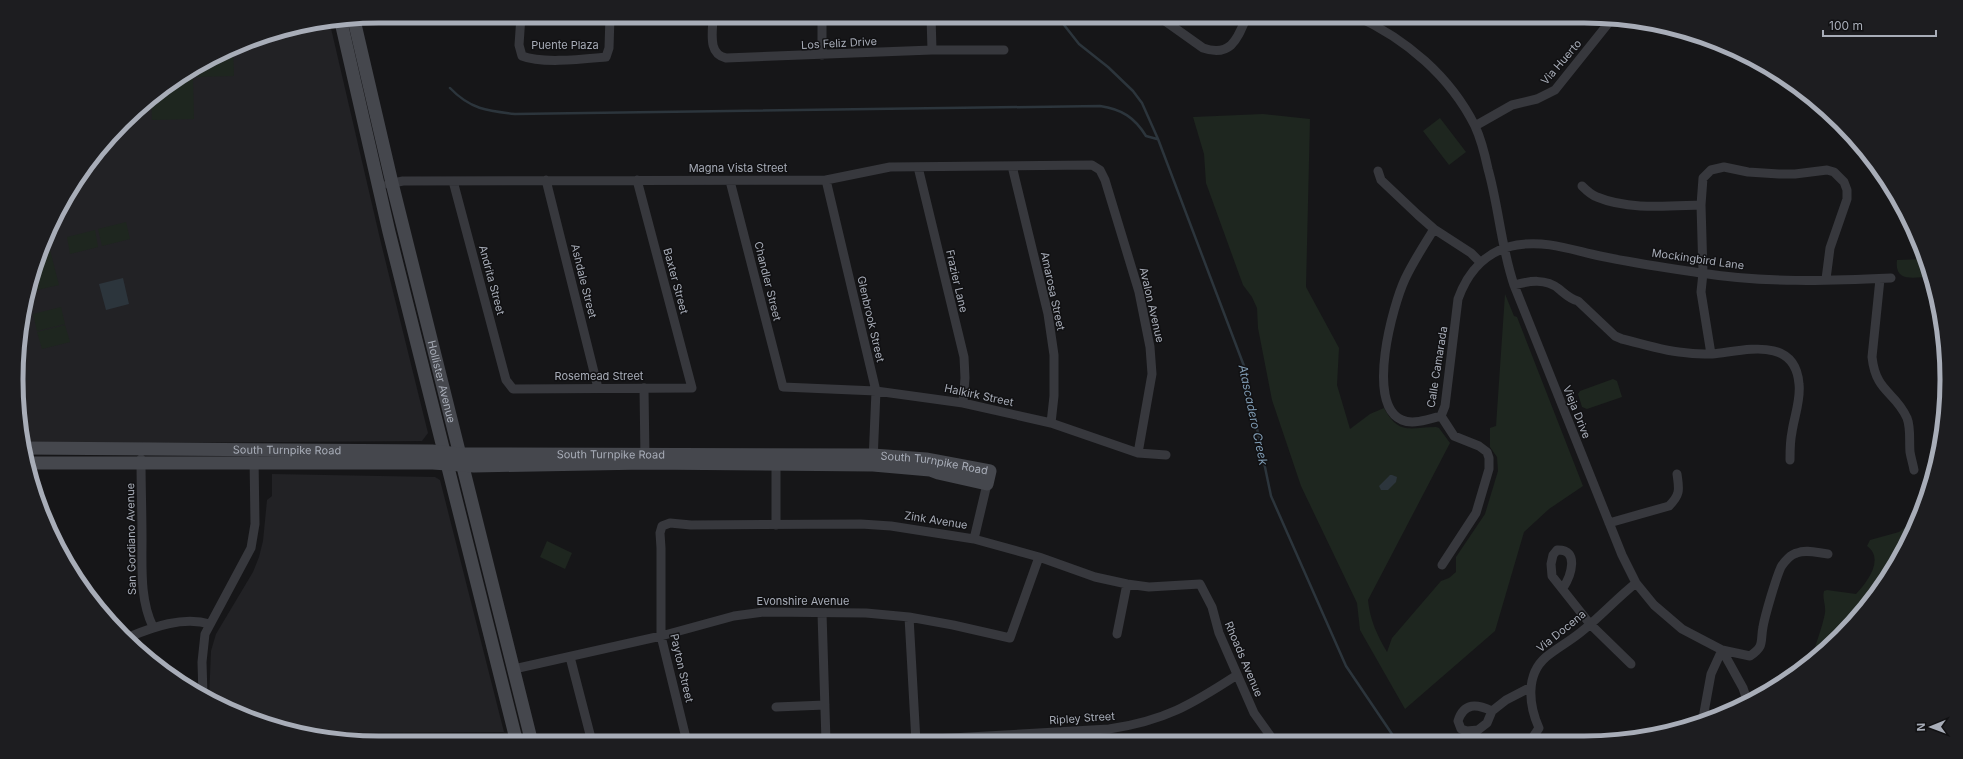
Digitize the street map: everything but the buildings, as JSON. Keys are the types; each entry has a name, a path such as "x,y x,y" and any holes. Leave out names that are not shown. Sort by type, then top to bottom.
{"main road":[{"name":"Hollister Avenue","path":"355,24 392,183 530,736"},
{"name":"Hollister Avenue","path":"342,25 378,186 515,736"},
{"name":"South Turnpike Road","path":"30,448 254,449 461,459 873,460 952,463 990,471 987,484"},
{"name":"South Turnpike Road","path":"33,463 254,463 446,458"}],"street":[{"name":"Puente Plaza","path":"520,23 519,45 521,58 609,60 610,23"},
{"path":"708,59 715,52 712,45 713,23"},
{"path":"822,23 822,56"},
{"path":"931,23 932,50"},
{"path":"1168,23 1204,48 1211,51 1225,49 1236,41 1244,23"},
{"name":"Vieja Drive","path":"1371,23 1401,40 1426,62 1450,87 1475,126 1489,170 1503,249 1514,285 1609,523 1636,583 1654,605 1682,629 1722,650 1750,656 1757,651 1762,643 1763,626 1781,568 1784,563 1796,553 1808,551 1828,554"},
{"name":"Via Huerto","path":"1475,126 1512,106 1537,99 1555,90 1608,24"},
{"name":"Los Feliz Drive","path":"715,52 719,57 726,58 822,56 932,50 1004,50"},
{"name":"Magna Vista Street","path":"378,186 392,183 453,181 826,180 890,167 1092,165 1097,168"},
{"name":"Amarosa Street","path":"1012,166 1048,314 1054,355 1054,396 1051,423"},
{"name":"Frazier Lane","path":"918,167 964,357 965,378 963,403"},
{"name":"Avalon Avenue","path":"1097,168 1105,180 1139,292 1150,347 1152,374 1138,453"},
{"path":"1711,354 1701,298 1703,273 1701,205 1703,178 1715,168 1779,174 1795,174 1827,170 1834,172 1844,182 1847,190 1847,198 1830,248 1826,279"},
{"path":"1378,171 1380,180 1434,229 1471,253 1480,262"},
{"name":"Ashdale Street","path":"546,180 598,388"},
{"name":"Baxter Street","path":"637,180 692,388"},
{"name":"Glenbrook Street","path":"826,180 876,391 873,460"},
{"name":"Andrita Street","path":"453,181 508,384"},
{"name":"Chandler Street","path":"730,181 783,387"},
{"path":"1582,186 1596,197 1629,204 1660,206 1701,205"},
{"path":"1434,229 1405,280 1396,303 1389,330 1383,371 1384,384 1392,410 1402,420 1412,421 1441,416"},
{"name":"Mockingbird Lane","path":"1480,262 1503,249 1515,245 1533,243 1553,245 1599,256 1703,273 1763,280 1891,278"},
{"name":"Calle Camarada","path":"1442,565 1476,513 1489,469 1489,458 1486,452 1479,446 1454,436 1441,416 1445,406 1458,299 1463,286 1480,262"},
{"path":"1880,279 1872,357 1873,369 1877,380 1898,404 1907,418 1910,435 1910,452 1914,470"},
{"path":"1514,285 1535,281 1551,283 1571,299 1578,301 1615,336 1622,339 1686,353 1711,354 1758,348 1771,349 1783,354 1791,362 1796,372 1799,385 1791,434 1790,460"},
{"name":"Rosemead Street","path":"508,384 513,389 692,388"},
{"name":"Halkirk Street","path":"783,387 876,391 963,403 1051,423 1138,453 1166,456"},
{"path":"644,388 645,459"},
{"name":"San Gordiano Avenue","path":"141,448 142,583 145,605 148,617 153,627"},
{"path":"203,689 203,645 210,624 252,548 255,524 254,449"},
{"path":"776,459 776,525"},
{"path":"1609,523 1669,506 1676,499 1679,492 1676,474"},
{"path":"974,539 987,484"},
{"name":"Zink Avenue","path":"662,526 670,523 691,525 861,524 891,526 974,539 1039,557 1095,577 1127,584 1149,587 1200,584"},
{"name":"Payton Street","path":"662,526 660,533 661,636 686,736"},
{"name":"Evonshire Avenue","path":"514,669 661,636 734,616 764,612 866,614 909,617 953,624 1012,641 1039,557"},
{"name":"Via Docena","path":"1534,736 1539,728 1531,703 1531,687 1535,673 1546,658 1590,624 1636,583"},
{"path":"1117,634 1127,584"},
{"name":"Rhoads Avenue","path":"1200,584 1212,607 1219,633 1254,713 1270,736"},
{"path":"1563,588 1568,597 1590,624 1631,664"},
{"path":"822,613 826,736"},
{"path":"909,617 915,736"},
{"path":"131,636 153,627 200,621 210,624"},
{"path":"1722,650 1743,688 1746,696"},
{"path":"1704,715 1711,674 1722,650"},
{"path":"570,657 590,736"},
{"name":"Ripley Street","path":"996,736 1109,729 1154,720 1196,702 1237,675"},
{"path":"1492,711 1506,700 1531,687"},
{"path":"776,707 825,706"}],"shaded area":[{"path":"331,26 381,243 428,433 422,441 147,443 29,442 26,426 23,380 26,333 35,287 50,243 71,201 97,162 127,127 162,97 201,71 243,50 287,35"},
{"path":"233,55 234,76 193,77 194,119 152,120 151,105 181,83"},
{"path":"1263,114 1310,119 1306,287 1339,348 1337,385 1350,429 1370,414 1384,408 1389,417 1400,426 1406,428 1439,428 1450,443 1368,600 1374,627 1387,652 1392,638 1441,581 1449,578 1456,572 1456,557 1485,514 1498,471 1497,457 1490,447 1490,428 1496,426 1505,294 1514,316 1517,317 1583,486 1549,509 1524,532 1495,631 1405,709 1360,630 1357,603 1301,486 1272,400 1258,328 1257,308 1252,297 1243,285 1206,183 1204,154 1193,117"},
{"path":"1440,118 1466,152 1449,165 1423,131"},
{"path":"126,222 130,239 102,246 98,229"},
{"path":"95,230 98,247 70,254 67,237"},
{"path":"50,250 59,285 34,291 42,265 47,251"},
{"path":"1919,259 1925,277 1911,278 1902,275 1897,267 1897,260"},
{"path":"123,278 129,304 106,310 99,284"},
{"path":"61,307 65,324 37,331 33,314"},
{"path":"65,325 70,342 42,349 37,332"},
{"path":"1613,379 1617,381 1622,397 1587,409 1582,407 1578,394 1580,391"},
{"path":"272,474 435,477 440,480 504,732 332,733 287,724 265,717 243,709 209,692 211,651 216,634 253,572 263,541 267,500 272,496"},
{"path":"1390,475 1397,477 1396,482 1388,490 1381,490 1379,486"},
{"path":"1908,526 1880,578 1852,615 1814,652 1825,613 1823,596 1824,591 1827,590 1856,594 1869,577 1874,564 1872,551 1867,546 1870,540 1899,532"},
{"path":"547,541 572,553 565,569 540,557"}],"waterway":[{"name":"Atascadero Creek","path":"1062,23 1079,44 1108,67 1133,91 1142,103 1158,139 1244,366 1271,496 1346,666 1393,736"},
{"path":"450,88 457,95 472,105 496,112 515,114 1100,106 1115,109 1127,115 1137,124 1146,136 1157,139"}]}
